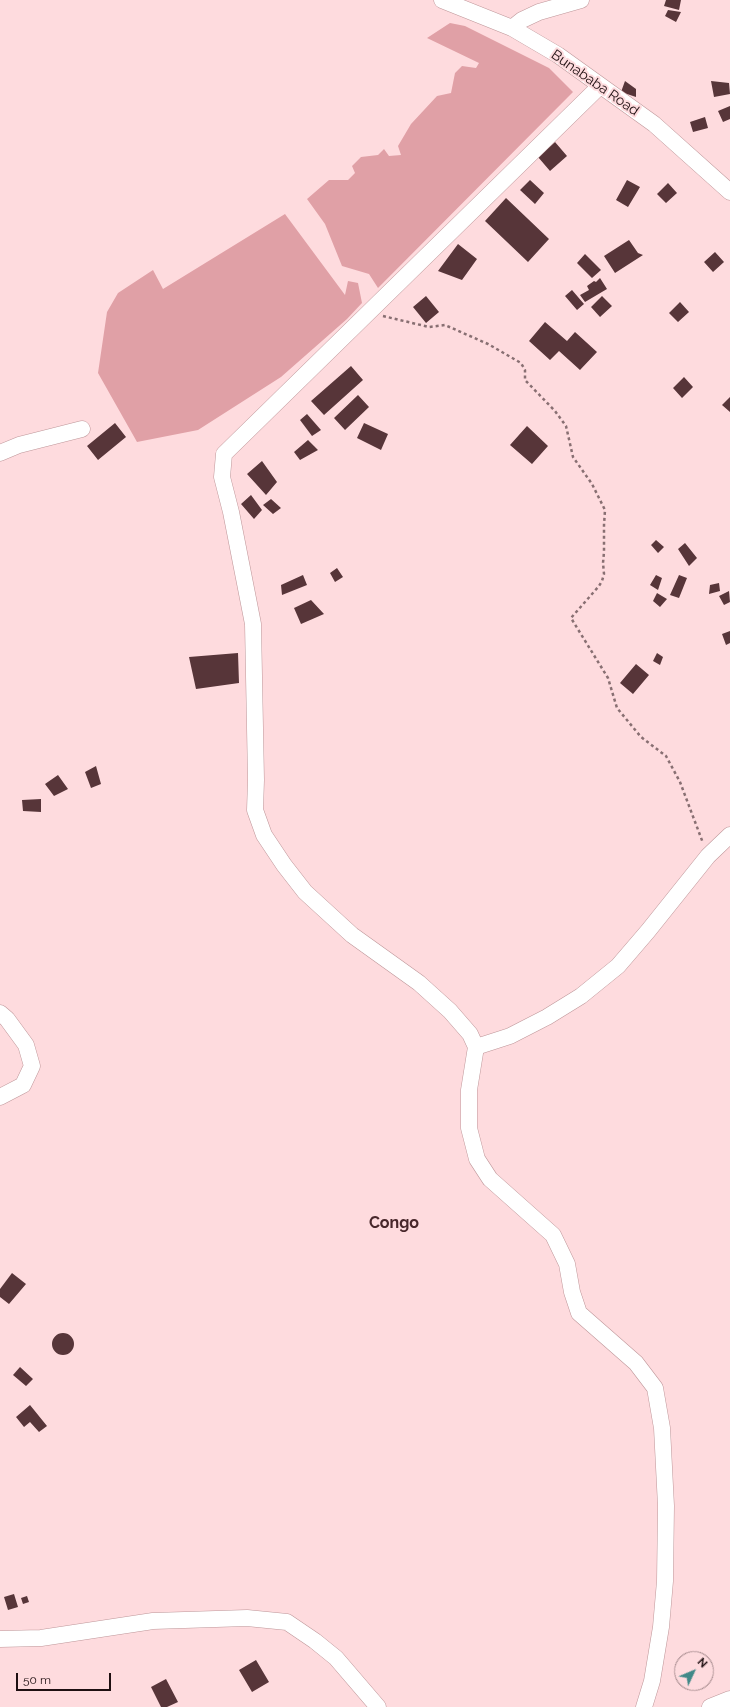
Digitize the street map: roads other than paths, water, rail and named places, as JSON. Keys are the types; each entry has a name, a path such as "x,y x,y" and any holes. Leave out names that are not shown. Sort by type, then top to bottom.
{"street":[{"name":"Bunababa Road","path":"442,0 512,28 558,55 654,124 730,192"},
{"path":"512,28 522,20 539,12 581,0"},
{"path":"600,86 224,454 222,477 231,512 253,624 255,810 264,835 284,865 305,892 352,935 419,984 450,1011 470,1034 476,1047 469,1090 469,1128 477,1159 490,1179 553,1235 567,1264 572,1292 579,1313 636,1363 655,1388 662,1428 666,1506 665,1581 652,1681 644,1707"},
{"path":"0,454 19,445 82,429"},
{"path":"476,1047 510,1036 547,1017 581,996 618,966 708,856 730,835"},
{"path":"0,1013 8,1019 26,1045 32,1066 23,1085 0,1097"},
{"path":"0,1640 41,1638 153,1621 247,1618 287,1622 315,1641 336,1658 378,1707"},
{"path":"710,1707 730,1699"}],"district":[{"name":"Congo","path":"394,1223"}]}
